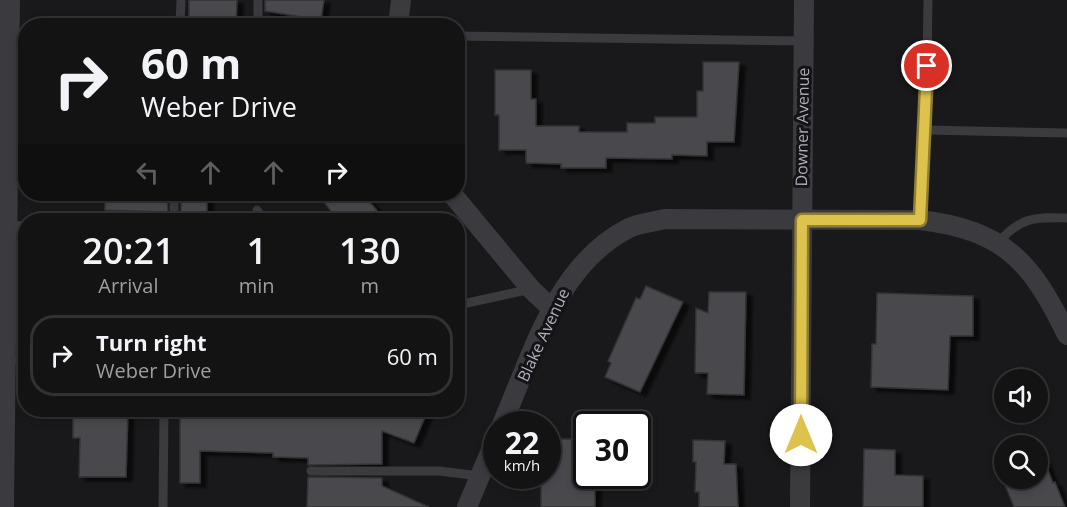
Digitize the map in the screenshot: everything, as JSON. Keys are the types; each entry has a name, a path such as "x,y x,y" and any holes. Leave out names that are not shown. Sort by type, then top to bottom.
{"street":[{"path":"4,507 3,270 16,226 3,196 17,80 10,0"},
{"path":"399,18 401,0"},
{"name":"Downer Avenue","path":"800,507 804,0"},
{"path":"458,201 531,289 552,309"},
{"name":"Blake Avenue","path":"508,411 552,309 571,276 595,250 630,227 664,219 920,220 952,224 998,243 1020,259 1047,294 1067,335"},
{"path":"467,507 483,469"}],"lane":[{"path":"180,0 180,18"},
{"path":"258,0 258,18"},
{"path":"920,220 926,130 928,0"},
{"path":"465,36 803,41"},
{"path":"926,130 1067,133"},
{"path":"174,201 174,209"},
{"path":"998,243 1010,229 1035,217 1067,218"},
{"path":"465,303 531,289"},
{"path":"5,360 18,361"},
{"path":"163,507 164,417"},
{"path":"311,471 439,471 480,476"}],"building":[{"path":"189,0 237,0 236,18 189,18"},
{"path":"265,0 324,0 321,18 265,11"},
{"path":"703,62 739,62 734,142 707,142 707,156 672,155 672,159 606,158 606,168 561,168 561,164 526,163 526,150 499,150 499,115 495,115 495,70 531,70 531,99 536,99 536,126 579,126 579,132 627,132 627,123 655,123 655,117 697,117 697,91 703,91"},
{"path":"105,201 167,201 168,212 105,210"},
{"path":"181,201 207,201 207,213 180,213"},
{"path":"323,201 369,201 379,213 332,213"},
{"path":"646,286 683,302 640,392 605,377 611,363 608,361 636,298 640,299"},
{"path":"709,292 746,292 744,395 707,394 708,373 695,373 696,308 708,313"},
{"path":"877,293 973,296 973,336 950,336 948,390 871,387 872,344 876,344"},
{"path":"73,417 128,417 126,477 79,477 80,438 73,438"},
{"path":"180,417 425,417 414,443 382,431 382,464 308,465 308,458 273,457 273,453 200,451 200,483 180,483"},
{"path":"561,439 573,439 573,489 595,489 595,507 541,507 541,489 561,489"},
{"path":"693,440 725,441 724,464 736,464 738,507 699,507 699,492 695,492 696,462 693,462"},
{"path":"864,449 895,450 895,475 923,476 923,507 863,507"},
{"path":"1048,470 1065,507 1014,507 1006,489 1048,489"},
{"path":"308,477 382,478 382,486 429,507 307,507"}],"route":[{"path":"801,435 802,220 920,220 920,189 926,130 927,66"}]}
